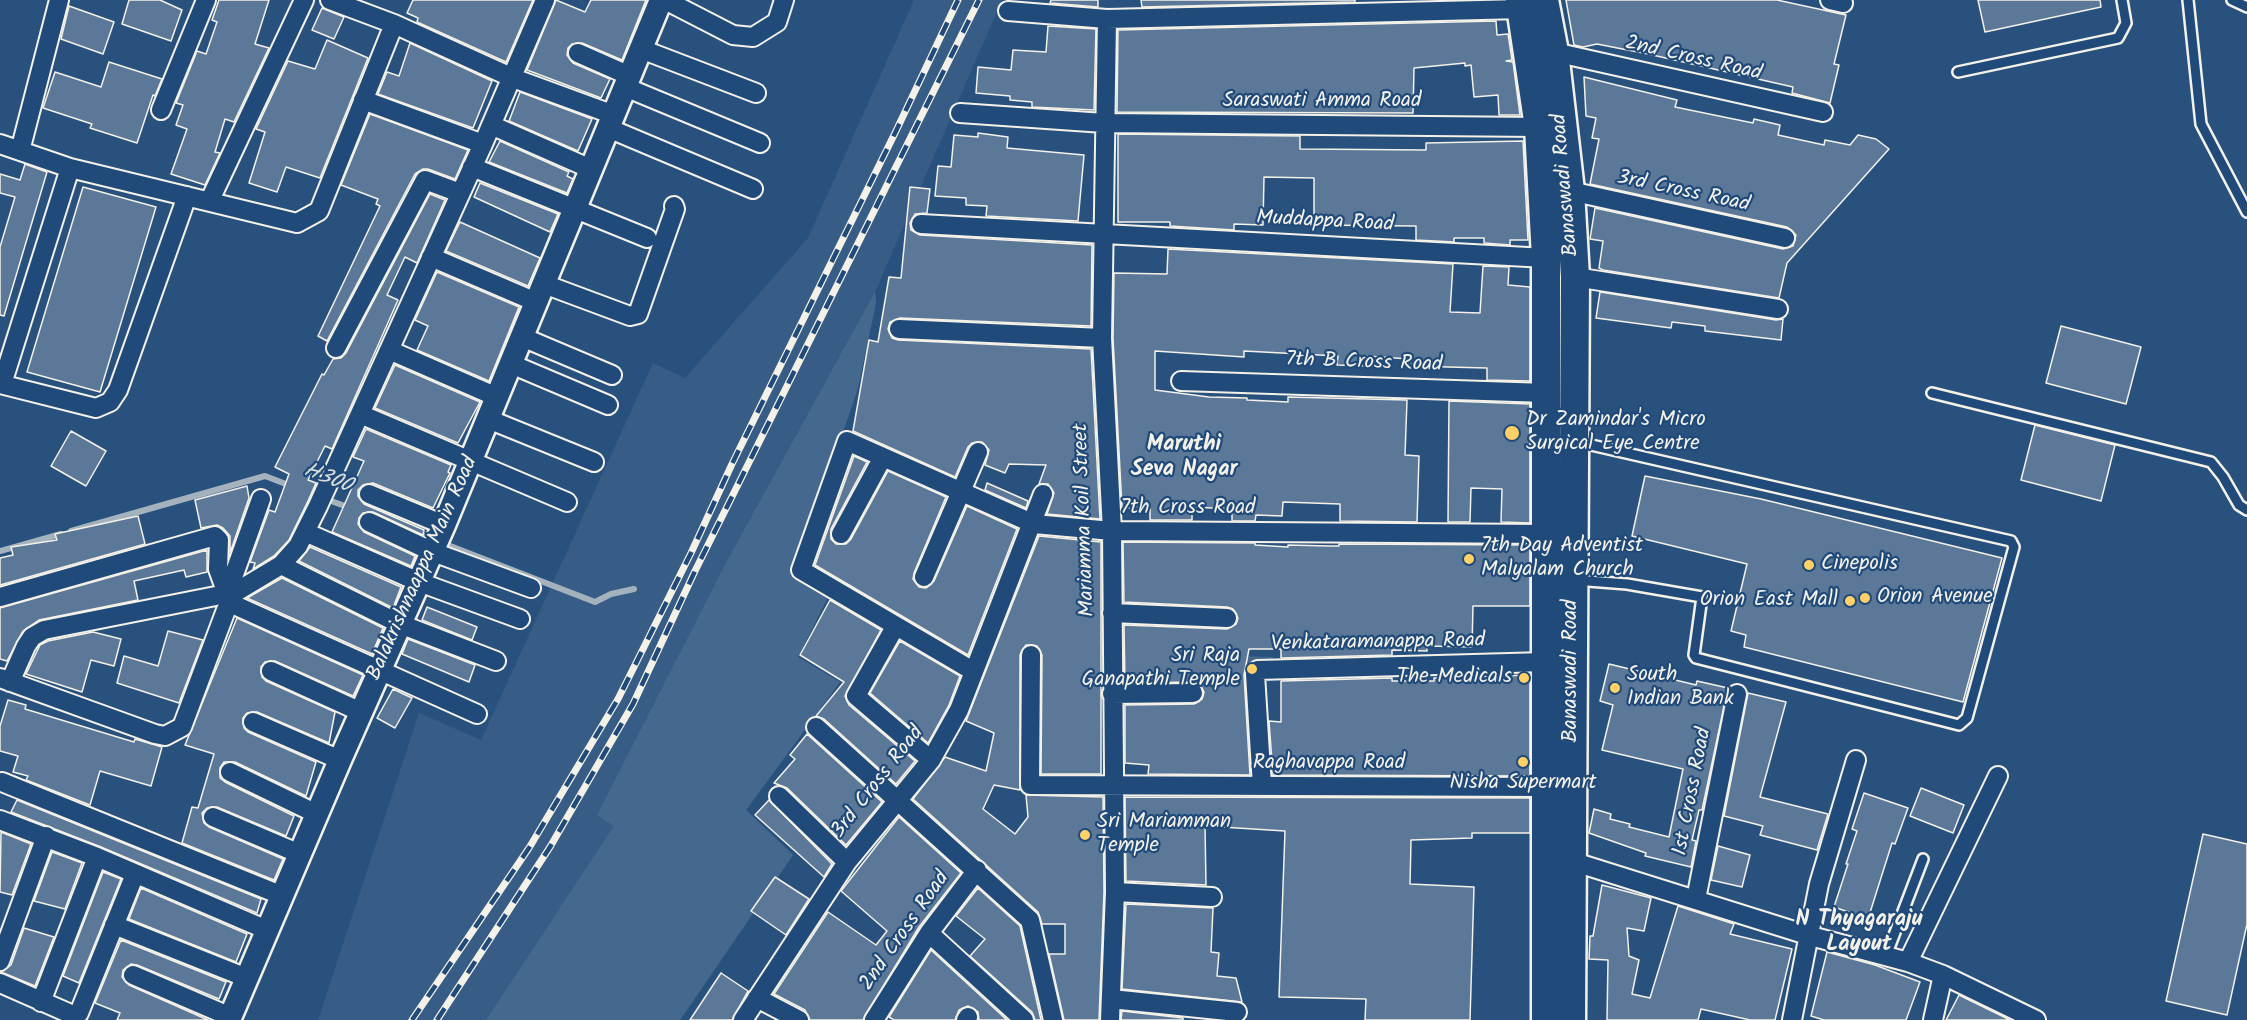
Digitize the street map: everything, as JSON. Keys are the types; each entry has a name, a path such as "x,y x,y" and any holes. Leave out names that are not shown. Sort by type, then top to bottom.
{"main road":[{"name":"Banaswadi Road","path":"1529,3 1554,52 1570,191 1575,277 1572,580 1559,858 1546,1020"},
{"name":"Banaswadi Road","path":"1529,3 1546,258 1545,787 1559,858 1571,1020"}],"street":[{"path":"20,151 59,0"},
{"path":"161,110 206,0"},
{"path":"210,200 304,0"},
{"path":"330,0 394,24 753,189"},
{"path":"261,499 231,596 182,727 172,734 154,734 5,680 32,637 44,630 231,596 281,565 298,546 513,78 545,0"},
{"path":"663,0 733,35 753,37 777,22 784,0"},
{"name":"Balakrishnaappa Main Road","path":"230,1018 340,760 438,540 663,0"},
{"path":"1008,10 1107,19 1529,3"},
{"name":"Mariamma Koil Street","path":"1107,19 1102,338 1112,531 1115,892 1110,1020"},
{"path":"0,144 70,168 210,200 297,223 319,211 394,24"},
{"path":"641,49 756,93"},
{"name":"2nd Cross Road","path":"1554,52 1823,112"},
{"path":"578,53 627,82 760,143"},
{"path":"363,100 483,144"},
{"name":"Saraswati Amma Road","path":"960,113 1104,123 1539,127"},
{"path":"491,125 591,169"},
{"path":"472,167 647,238"},
{"path":"70,168 1,384 96,408 110,402 118,390 187,196"},
{"path":"336,348 425,180 460,193"},
{"name":"3rd Cross Road","path":"1570,191 1785,238"},
{"path":"431,257 540,293 630,316 638,314 675,209 674,206"},
{"name":"Muddappa Road","path":"921,224 1546,258"},
{"path":"1575,277 1778,309"},
{"path":"899,329 1102,338"},
{"path":"522,337 612,375"},
{"path":"389,350 497,397"},
{"path":"511,364 608,405"},
{"name":"7th B Cross Road","path":"1180,381 1546,393"},
{"path":"360,414 567,502"},
{"path":"488,419 594,462"},
{"name":"7th Cross Road","path":"895,627 801,570 847,441 1034,524 1112,531 1546,534"},
{"path":"924,577 962,494 978,452"},
{"path":"841,534 883,457"},
{"path":"369,494 438,540 531,588"},
{"name":"3rd Cross Road","path":"743,1020 847,862 931,760 959,710 1034,524 1043,494"},
{"path":"369,522 438,540"},
{"path":"305,532 419,582 520,619"},
{"path":"0,597 215,536 219,540 218,569 231,596 379,672 477,714"},
{"path":"281,565 400,624 496,661"},
{"path":"1112,613 1227,618"},
{"path":"931,760 856,696 895,627 973,671"},
{"path":"1031,656 1030,785 1113,785"},
{"name":"Venkataramanappa Road","path":"1262,786 1255,674 1258,670 1545,662"},
{"path":"272,671 361,712"},
{"path":"1112,694 1193,693"},
{"name":"1st Cross Road","path":"1696,899 1737,694"},
{"path":"253,722 340,760"},
{"path":"816,727 898,798 1030,920 1053,1020"},
{"path":"1792,1020 1807,935 1819,884 1856,760"},
{"path":"230,772 317,814"},
{"path":"0,775 283,896"},
{"path":"1908,962 1998,776"},
{"name":"Raghavappa Road","path":"1113,785 1545,787"},
{"path":"778,796 847,862"},
{"path":"213,817 300,854"},
{"path":"0,820 97,857 267,930"},
{"path":"0,961 46,836"},
{"path":"41,1002 97,857"},
{"path":"1559,858 1807,935 1908,962 1943,975 2036,1020"},
{"name":"2nd Cross Road","path":"874,1020 929,933 977,870"},
{"path":"2,984 77,1017 135,874"},
{"path":"1115,892 1212,897"},
{"path":"114,925 247,978"},
{"path":"929,933 1024,1020"},
{"path":"133,975 230,1018"},
{"path":"1933,1020 1943,975"},
{"path":"757,998 799,1020"},
{"path":"1111,999 1237,1012"}],"lane":[{"path":"1958,72 2118,38 2126,23 2122,0"},
{"path":"2188,0 2201,124 2247,212"},
{"path":"2232,0 2247,7"},
{"path":"1932,393 2211,462 2223,477 2239,506 2247,510"},
{"path":"1572,580 1627,584 1702,597 1694,655 1696,658 1959,725 1967,718 2014,547 2011,541 1573,441"},
{"path":"1886,956 1923,859"}],"shaded area":[{"path":"914,0 1002,0 875,292 876,303 858,388 796,571 829,595 798,657 840,682 746,810 793,855 680,1020 318,1020 419,713 481,740 653,363 685,378 808,238"},
{"path":"875,292 876,303 858,388 796,571 829,595 798,657 840,682 746,810 793,855 680,1020 486,1020 614,826 597,815 727,561"},
{"path":"1233,656 1273,657 1273,669 1255,675 1256,689 1234,689"}],"building":[{"path":"129,0 160,0 182,10 171,41 122,24"},
{"path":"219,0 269,0 255,44 269,48 234,122 225,119 215,152 220,153 205,185 171,174 187,129 176,125 183,105 176,103 197,51 206,54 217,22 212,20"},
{"path":"413,0 533,0 506,62 417,22 418,18 407,13"},
{"path":"556,0 585,12 591,0 646,0 622,60 582,43 572,44 568,48 567,55 573,63 610,79 601,98 527,70"},
{"path":"1051,0 1098,0 1098,7 1050,3"},
{"path":"1141,0 1355,0 1355,2 1142,7"},
{"path":"1566,0 1777,0 1846,15 1834,64 1839,65 1830,103 1792,93 1793,87 1648,54 1597,44 1583,47 1574,45"},
{"path":"1978,0 2100,0 2101,7 1985,32"},
{"path":"69,6 114,22 103,54 61,39"},
{"path":"322,8 344,17 334,39 312,30"},
{"path":"1496,21 1497,35 1508,34 1512,60 1506,61 1513,62 1520,115 1499,115 1498,95 1474,97 1471,65 1465,66 1465,63 1414,68 1413,113 1117,112 1118,30"},
{"path":"1048,26 1096,29 1094,110 1032,107 1032,102 1010,100 1010,96 976,93 978,67 1011,70 1013,50 1046,52"},
{"path":"327,40 368,58 320,178 286,167 277,192 249,183 265,132 256,129 288,61 315,69"},
{"path":"410,43 492,81 473,128 378,94 387,72 399,76"},
{"path":"109,62 162,79 155,96 153,95 137,143 90,128 92,124 43,108 55,72 101,87"},
{"path":"1584,77 1677,100 1675,107 1753,123 1754,119 1780,125 1778,135 1824,145 1825,140 1850,145 1858,135 1876,139 1889,149 1787,263 1779,298 1603,270 1599,268 1603,241 1590,239 1595,208 1783,249 1793,246 1796,235 1787,227 1590,184 1599,139 1592,138 1596,118 1586,116"},
{"path":"520,92 592,119 578,151 509,121"},
{"path":"370,114 468,150 455,179 428,169 415,174 327,341 318,336 380,206 376,204 378,199 341,185"},
{"path":"978,133 1008,137 1007,148 1084,155 1078,221 986,216 987,206 966,205 966,198 935,196 938,166 951,167 954,135 978,137"},
{"path":"1118,134 1300,136 1300,149 1426,150 1426,143 1523,141 1528,240 1510,240 1510,245 1484,243 1484,238 1454,238 1454,242 1416,240 1416,226 1314,225 1314,178 1264,177 1263,225 1234,224 1234,230 1170,226 1170,222 1118,222"},
{"path":"500,141 569,172 567,176 573,179 567,193 489,162"},
{"path":"25,164 47,172 4,316 0,315 0,247 15,197 0,193 0,174 20,180"},
{"path":"480,183 558,214 550,232 474,197"},
{"path":"83,187 156,207 100,392 27,372"},
{"path":"910,187 930,189 927,213 915,214 910,223 911,230 920,235 1092,245 1091,326 900,318 890,322 888,329 892,338 898,340 1091,349 1100,519 1047,514 1054,493 1048,484 1039,484 1046,465 1009,464 1005,473 985,465 989,450 982,442 972,443 968,447 955,477 853,431 869,340 878,342 889,277 901,278"},
{"path":"430,194 445,200 417,263 405,257 387,295 398,300 332,449 325,446 308,480 316,483 308,501 289,540 274,556 253,569 255,563 250,562 269,510 275,512 289,474 275,467 322,374 324,375 333,359 341,358 346,353"},
{"path":"460,222 540,258 528,286 446,251"},
{"path":"1168,249 1453,264 1450,312 1480,313 1483,266 1509,267 1508,285 1530,287 1530,381 1487,380 1487,368 1408,366 1409,359 1366,356 1365,366 1337,365 1338,356 1244,351 1244,357 1155,351 1155,390 1209,397 1288,402 1288,397 1407,400 1405,455 1419,456 1417,522 1340,521 1340,504 1283,502 1282,516 1256,515 1255,521 1232,521 1232,509 1192,507 1192,520 1150,520 1150,509 1122,508 1113,338 1114,273 1167,274"},
{"path":"437,272 519,307 489,381 417,350 428,326 415,320"},
{"path":"1600,292 1776,320 1783,319 1781,340 1705,331 1705,326 1672,322 1671,328 1596,318"},
{"path":"2061,326 2141,347 2126,404 2046,383"},
{"path":"395,365 480,402 458,443 375,408"},
{"path":"1449,401 1530,404 1530,523 1501,522 1502,489 1471,488 1470,522 1448,522"},
{"path":"2035,425 2115,445 2101,501 2021,480"},
{"path":"366,429 451,465 448,472 450,473 433,508 373,483 363,485 358,490 358,496 364,504 424,530 423,535 373,512 363,513 359,518 358,524 364,532 415,556 411,566 332,532 364,461 353,457"},
{"path":"71,431 106,451 86,486 51,466"},
{"path":"854,456 867,462 831,529 831,539 836,544 846,544 851,539 888,471 946,497 914,573 913,579 919,587 926,588 934,581 967,506 1017,529 968,655 815,565"},
{"name":"Orion Avenue","path":"1645,476 1761,499 2002,558 1963,702 1744,647 1746,635 1731,631 1747,564 1632,536"},
{"path":"987,483 1028,501 1026,508 985,490"},
{"path":"247,486 249,498 230,553 230,536 223,528 217,525 201,528 195,500"},
{"path":"138,516 145,544 0,585 0,558 13,555 11,547 57,540 55,534"},
{"path":"1039,536 1101,542 1101,774 1041,774 1042,655 1037,646 1026,645 1020,655 1020,790 994,785 983,809 1015,834 1028,817 1026,795 1103,797 1104,892 1099,1020 1064,1020 1049,954 1065,954 1065,924 1042,924 1038,912 913,799 945,757 986,771 994,733 966,721"},
{"path":"1123,542 1255,543 1255,545 1288,547 1288,545 1339,546 1339,544 1530,545 1530,606 1473,606 1472,647 1427,646 1427,651 1392,650 1392,655 1281,658 1281,649 1249,649 1244,675 1250,775 1148,774 1149,765 1125,763 1125,705 1194,704 1202,699 1204,692 1199,684 1193,682 1125,683 1124,625 1227,629 1236,624 1238,618 1233,609 1227,607 1124,602"},
{"path":"310,547 401,587 393,608 299,561"},
{"path":"207,550 207,572 186,577 184,570 134,581 138,600 39,620 23,631 7,661 0,659 0,608"},
{"path":"282,578 383,628 372,654 247,598"},
{"path":"830,600 881,630 845,696 849,705 915,761 896,784 824,719 816,716 844,682 800,655"},
{"path":"427,607 477,627 472,640 422,620"},
{"path":"237,618 363,675 353,696 275,661 265,662 261,667 262,677 266,681 335,712 329,743 257,712 247,713 243,718 244,728 248,732 316,762 306,796 235,762 224,762 220,768 220,778 225,782 294,816 286,836 217,807 207,808 202,813 204,823 209,827 283,859 274,880 182,843 192,807 198,808 214,754 185,745"},
{"path":"168,631 203,640 179,703 117,683 124,656 158,666"},
{"path":"93,632 121,639 114,666 91,660 82,692 26,674 40,645 48,641"},
{"path":"408,639 475,665 469,682 402,654"},
{"path":"900,641 960,676 949,705 928,743 870,693"},
{"path":"1609,664 1696,685 1697,681 1728,688 1702,810 1699,810 1692,840 1696,841 1691,867 1645,856 1646,853 1589,833 1594,809 1611,814 1610,819 1630,824 1629,827 1669,837 1683,769 1602,750 1613,705 1600,701"},
{"path":"1530,675 1530,776 1273,775 1269,721 1281,722 1281,681 1392,678 1392,681 1434,681 1434,678"},
{"path":"393,689 412,698 395,728 377,718"},
{"path":"1748,693 1786,702 1760,797 1828,814 1817,850 1760,835 1763,826 1724,816"},
{"path":"8,700 26,705 25,709 134,742 135,739 162,747 151,786 100,771 90,805 26,780 28,776 13,772 18,756 0,751 0,726"},
{"path":"807,734 882,802 846,845 787,788 774,783 795,759 790,755"},
{"path":"1921,788 1964,805 1953,833 1910,816"},
{"path":"1864,793 1908,808 1895,844 1892,843 1868,919 1834,907 1857,831 1852,829"},
{"path":"1125,797 1530,798 1530,833 1472,833 1472,838 1411,840 1410,884 1474,887 1470,1020 1365,1020 1366,999 1279,997 1285,831 1205,826 1206,885 1126,881"},
{"path":"17,800 261,899 257,913 101,847 11,812"},
{"path":"769,800 832,864 824,877 755,815"},
{"path":"899,817 961,873 919,927 863,1020 810,1020 805,1010 774,994 828,912 876,945 887,931 841,891"},
{"path":"1,832 31,844 12,895 0,892"},
{"path":"2203,834 2247,844 2247,924 2227,1015 2166,1001"},
{"path":"1718,846 1750,855 1742,887 1711,880"},
{"path":"52,852 82,863 65,909 34,901"},
{"path":"103,872 121,879 79,983 63,976"},
{"path":"775,877 809,899 786,935 751,911"},
{"path":"1602,885 1651,898 1644,931 1627,928 1629,956 1639,960 1632,994 1650,998 1678,906 1734,924 1730,934 1792,949 1775,1020 1750,1020 1701,1009 1698,1020 1607,1020 1608,960 1589,959 1590,936 1593,936"},
{"path":"141,888 247,934 236,962 129,919"},
{"path":"978,888 1020,926 1041,1020 1035,1020 1032,1012 970,956 985,939 956,916"},
{"path":"1126,904 1213,908 1211,952 1219,953 1217,976 1236,978 1242,1002 1122,989"},
{"path":"24,928 54,937 35,986 1,972 11,965"},
{"path":"121,940 226,982 219,999 137,965 131,964 123,970 122,977 129,985 208,1020 117,1020 120,1013 95,1003"},
{"path":"931,950 1007,1020 979,1020 978,1012 968,1006 959,1010 955,1020 894,1020 889,1017"},
{"path":"1827,952 1875,965 1920,982 1906,1020 1824,1020 1811,1016"},
{"path":"721,973 748,991 732,1020 690,1020"},
{"path":"1959,995 2010,1020 1946,1020"},
{"path":"1122,1011 1183,1018 1183,1020 1121,1020"}],"waterway":[{"name":"H300","path":"71,531 265,476 291,486"},
{"name":"H300","path":"323,498 372,516"},
{"name":"H300","path":"396,525 595,602 611,594 634,589"},
{"name":"H300","path":"0,551 61,534"}],"railway":[{"path":"412,1020 529,848 618,699 958,0"},
{"path":"437,1020 550,847 633,704 695,571 979,0"}],"place":[{"name":"Dr Zamindar's Micro Surgical Eye Centre","path":"1512,433"},
{"name":"7th Day Adventist Malyalam Church","path":"1469,559"},
{"name":"Cinepolis","path":"1809,565"},
{"name":"Orion Avenue","path":"1865,598"},
{"name":"Orion East Mall","path":"1850,601"},
{"name":"Sri Raja Ganapathi Temple","path":"1252,669"},
{"name":"The Medicals","path":"1524,678"},
{"name":"South Indian Bank","path":"1615,688"},
{"name":"Nisha Supermart","path":"1523,762"},
{"name":"Sri Mariamman Temple","path":"1085,835"}],"district":[{"name":"Maruthi Seva Nagar","path":"1184,458"},
{"name":"N Thyagaraju Layout","path":"1859,934"}]}
